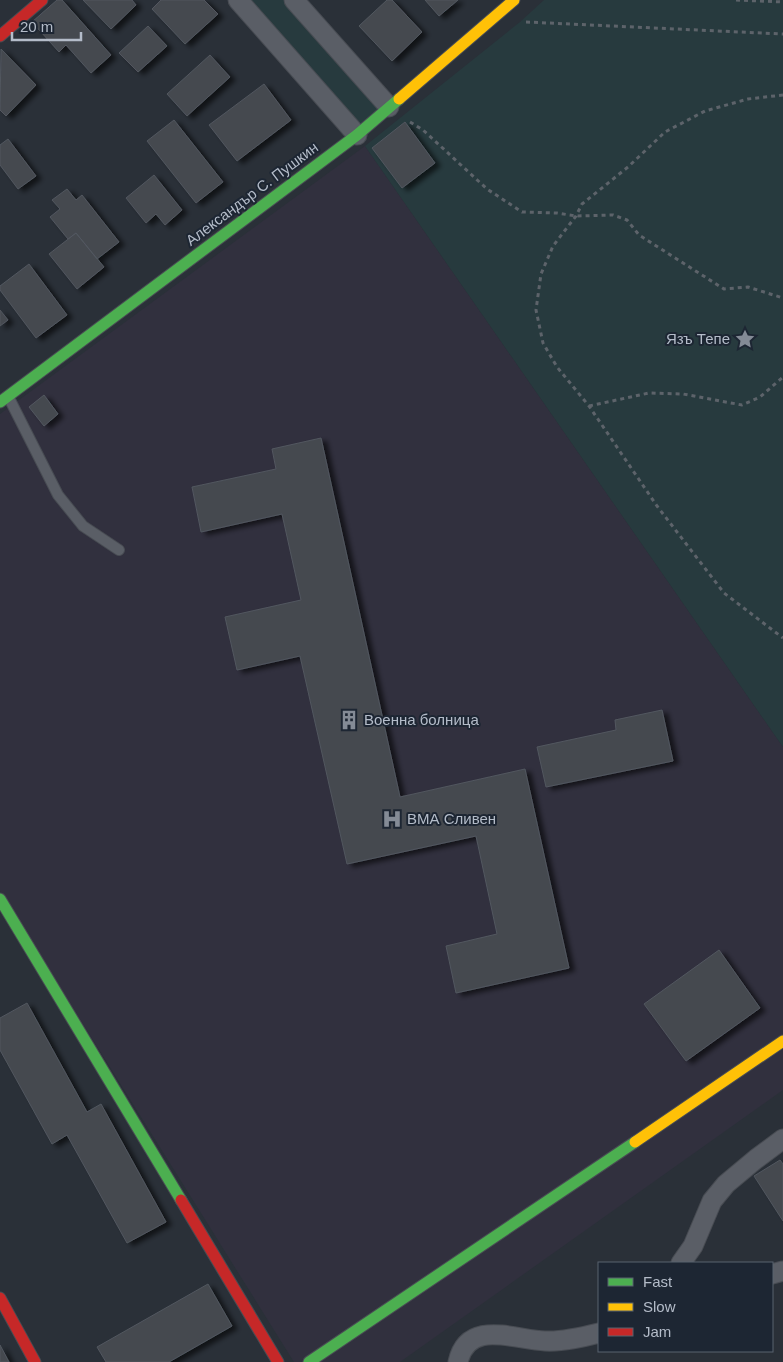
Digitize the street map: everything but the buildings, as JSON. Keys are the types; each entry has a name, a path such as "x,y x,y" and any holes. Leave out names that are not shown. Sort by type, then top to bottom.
{"street":[{"path":"0,36 42,0"},
{"path":"238,0 357,135"},
{"path":"294,0 389,108"},
{"name":"Александър С. Пушкин","path":"3,394 357,135 508,2"},
{"path":"0,899 278,1362"},
{"path":"309,1362 783,1041"},
{"path":"682,1262 693,1246 712,1201 756,1158 783,1139"},
{"path":"0,1298 35,1362"},
{"path":"458,1362 464,1346 478,1337 495,1334 546,1341 586,1337 598,1333"}],"lane":[{"path":"3,394 58,495 83,526 119,550"}],"path":[{"path":"736,0 783,2"},
{"path":"508,2 520,22 783,34"},
{"path":"783,95 748,99 705,111 665,132 628,167 582,204 576,216 553,246 541,274 536,310 543,343 557,367 589,406 657,506 724,593 783,638"},
{"path":"389,108 422,130 487,189 522,212 557,213 576,216 614,215 627,220 639,235 724,289 748,287 783,298"},
{"path":"589,406 649,392 683,394 742,405 760,397 783,377"}],"shaded area":[{"name":"ВМА Сливен","path":"365,146 783,747 783,1090 400,1362 294,1362 0,891 0,414"}],"green space":[{"path":"238,0 294,0 389,107 357,135"},
{"path":"544,0 783,0 783,747 365,146 520,22"}],"traffic: fast":[{"path":"0,402 357,135 399,99"},
{"path":"0,899 181,1200"},
{"path":"309,1362 635,1142"}],"traffic: slow":[{"path":"399,99 514,0"},
{"path":"635,1142 783,1041"}],"traffic: jam":[{"path":"0,36 42,0"},
{"path":"181,1200 278,1362"},
{"path":"0,1298 35,1362"}],"place":[{"name":"Язъ Тепе","path":"745,339"},
{"name":"Военна болница","path":"349,720"},
{"name":"ВМА Сливен","path":"392,819"}]}
